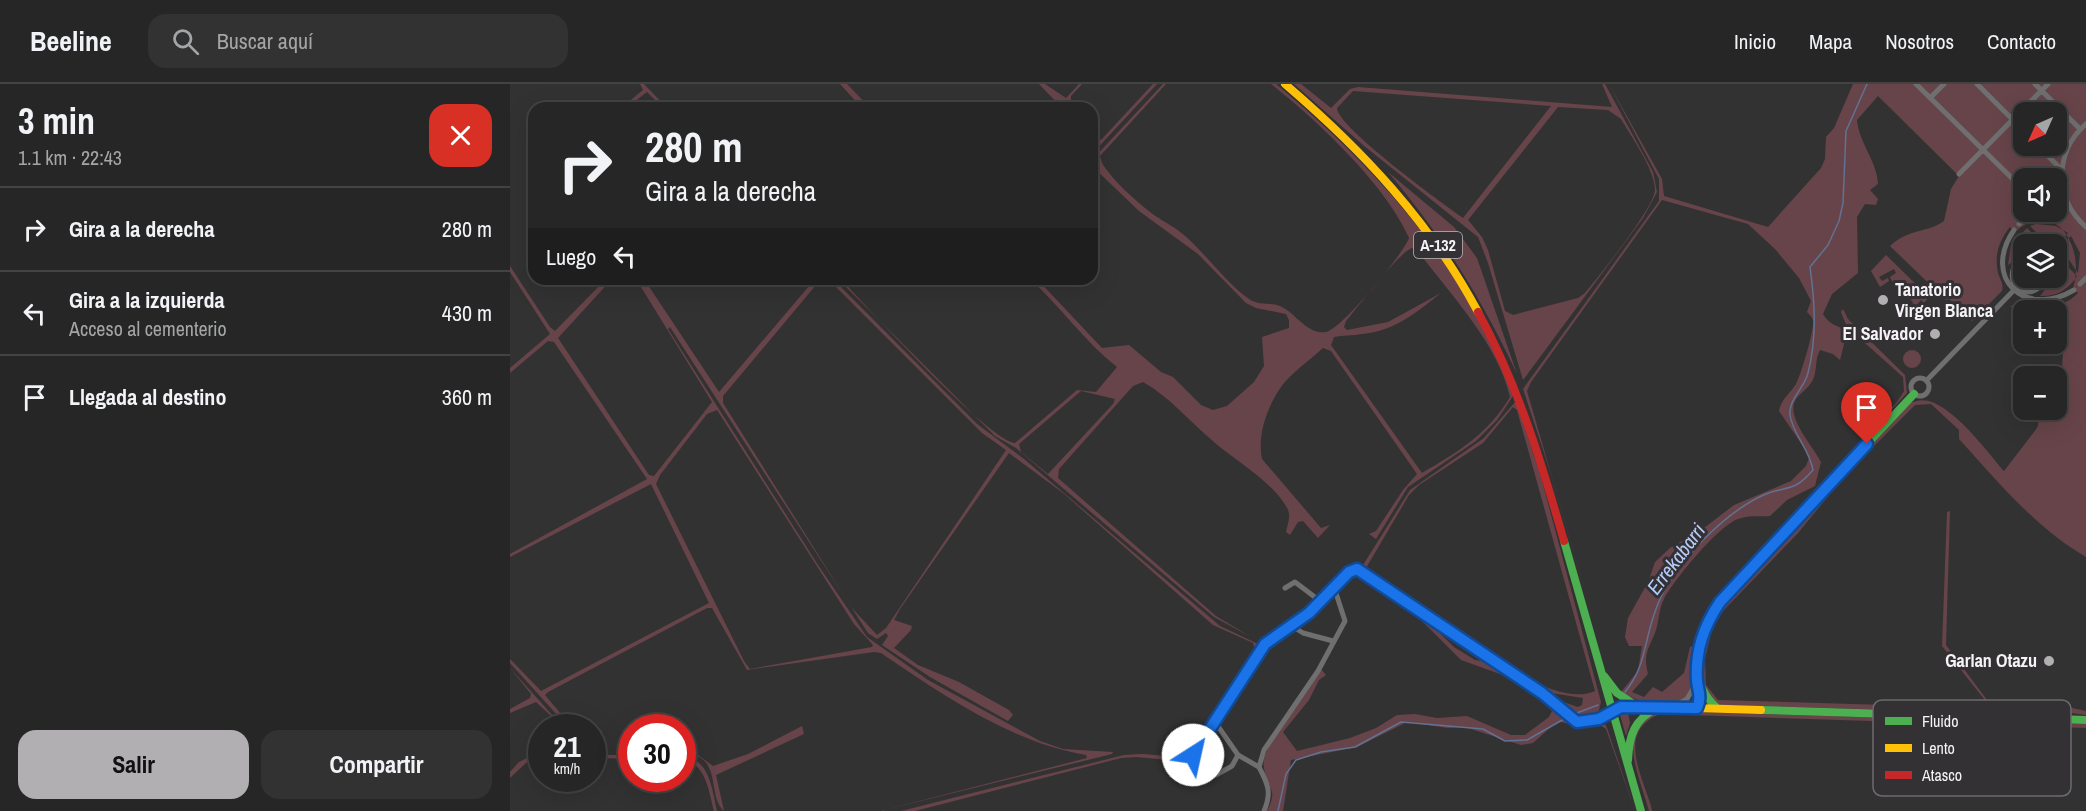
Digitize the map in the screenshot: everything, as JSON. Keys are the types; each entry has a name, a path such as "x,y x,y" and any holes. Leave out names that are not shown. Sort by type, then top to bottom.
{"main road":[{"name":"A-132","path":"1285,84 1348,139 1399,194 1449,259 1491,331 1514,381 1536,444 1641,811"},
{"path":"1718,708 1708,702 1697,687 1700,639 1707,621 1720,602 1914,394"},
{"path":"1357,569 1542,693 1577,722 1599,719 1611,711 1627,706 1873,713"},
{"path":"1599,668 1617,693 1638,706"},
{"path":"1627,706 1634,724"},
{"path":"1628,768 1629,744 1634,724 1641,716 1660,707"},
{"path":"2071,720 2086,720"}],"street":[{"path":"1916,84 2013,179"},
{"path":"1930,98 1944,84"},
{"path":"1959,174 2013,120 1977,84"},
{"path":"2035,84 2080,129"},
{"path":"2030,102 2048,84"},
{"path":"2061,168 2066,150 2086,124"},
{"path":"2048,156 2060,168"},
{"path":"2067,203 2086,227"},
{"path":"2013,230 2005,245 2002,260 2006,277 2015,289 2029,299 2045,301 2061,298 2074,290"},
{"path":"2080,284 2086,278"},
{"path":"2015,289 2027,293 2039,288"},
{"path":"1927,380 2015,289"},
{"path":"1921,377 1927,380 1930,386 1926,394 1914,394 1911,387 1914,380 1921,377"},
{"path":"1238,755 1232,766 1216,775 1200,765 1193,755 1265,644 1292,626 1349,572 1357,569"},
{"path":"1285,588 1295,582 1320,601"},
{"path":"1259,767 1264,750 1318,671 1345,621 1334,587"},
{"path":"1292,626 1303,633 1333,641"},
{"path":"1672,707 1688,699 1697,687"},
{"path":"1697,687 1697,708"},
{"path":"1215,722 1238,755 1259,767 1269,786 1270,798 1264,811"}],"shaded area":[{"path":"640,84 644,84 661,102 657,102 647,92 634,102 628,102 643,90"},
{"path":"840,84 847,84 864,102 856,102"},
{"path":"1039,84 1045,84 1066,98 1079,84 1082,84 1071,96 1071,102 1056,102"},
{"path":"1153,84 1157,84 1098,148 1098,138 1101,140"},
{"path":"1163,84 1166,84 1100,156 1102,163 1133,198 1184,235 1232,285 1249,299 1280,306 1307,327 1326,332 1345,319 1370,292 1346,321 1344,327 1347,330 1388,322 1441,293 1414,314 1395,325 1374,332 1334,337 1331,345 1422,473 1471,441 1492,422 1510,397 1504,377 1495,357 1471,319 1417,250 1412,248 1406,252 1382,276 1409,238 1399,218 1368,176 1329,134 1271,84 1276,84 1349,150 1416,224 1472,306 1513,396 1497,420 1476,441 1408,487 1376,539 1369,534 1376,531 1403,490 1417,474 1331,351 1323,348 1281,387 1271,403 1264,422 1261,440 1262,459 1321,528 1330,525 1318,538 1303,521 1298,522 1290,535 1286,532 1289,519 1288,509 1271,487 1214,442 1153,388 1143,382 1133,386 1059,469 1058,478 1216,616 1251,637 1214,617 1016,448 995,436 969,410 1001,437 1015,443 1077,390 1096,392 1117,367 1094,347 1036,285 1043,285 1102,348 1129,345 1161,372 1173,377 1201,405 1213,410 1227,406 1254,382 1264,366 1262,337 1289,328 1286,314 1256,308 1246,303 1198,254 1139,211 1098,172 1098,154","holes":["1081,391 1115,399 1113,404 1048,474 1021,452 1019,444"]},
{"path":"1294,84 1301,84 1331,108 1350,89 1358,87 1612,107 1602,84 1605,84 1653,172 1657,192 1643,218 1523,380 1478,237 1363,145","holes":["1353,91 1551,106 1463,218 1392,165 1342,118 1337,108","1558,107 1608,110 1621,119 1647,163 1655,190 1646,211 1636,226 1585,293 1578,298 1513,315 1505,311 1488,250 1482,237 1468,220"]},
{"path":"1609,84 1662,179 1664,196 1768,227 1821,168 1825,159 1826,137 1834,128 1853,84 2086,84 2086,557 2050,532 2018,503 1959,439 1959,430 1931,404 1915,405 1849,471 1798,533 1724,610 1713,625 1705,659 1706,685 1718,700 1873,705 1873,709 1714,703 1703,691 1706,633 1722,607 1910,404 1922,400 1934,403 1948,411 1961,422 2004,471 2037,428 2039,420 2067,420 2067,366 2062,366 2063,354 2067,354 2067,301 2078,293 2073,288 2076,272 2075,256 2067,234 2050,222 2067,222 2067,168 2013,168 2013,222 2029,222 2015,232 2010,227 2003,237 1997,254 2002,291 1972,321 1949,299 1946,300 1890,246 1905,236 1931,228 1944,221 1951,189 1959,176 1878,96 1857,120 1877,176 1878,184 1870,190 1878,199 1876,205 1865,204 1857,217 1858,273 1832,294 1823,314 1828,321 1844,331 1844,346 1840,360 1833,354 1820,350 1812,381 1798,396 1793,410 1798,425 1821,462 1815,486 1787,500 1770,516 1746,517 1729,524 1697,554 1669,590 1662,603 1656,630 1647,652 1648,674 1632,692 1644,697 1653,687 1662,692 1684,673 1690,647 1693,646 1694,683 1690,693 1684,699 1657,704 1621,692 1638,671 1642,646 1629,646 1625,637 1628,618 1648,582 1655,562 1670,548 1704,528 1734,505 1791,481 1806,466 1809,458 1805,449 1779,411 1796,384 1807,352 1813,325 1813,319 1807,312 1811,301 1799,278 1775,249 1748,224 1662,200 1531,382 1527,391 1611,681 1550,471 1523,389 1659,201 1659,179"},
{"path":"1388,172 1454,227 1477,258 1517,374 1460,268"},
{"path":"2036,224 2056,226 2068,233 2038,234 2030,226"},
{"path":"2027,228 2033,234 2021,234"},
{"path":"2071,236 2080,253 2078,273 2067,257 2067,240"},
{"path":"2013,243 2013,261 2008,265"},
{"path":"1886,255 1929,297 1924,303 1921,300 1913,309 1913,303 1899,280 1893,283 1890,277 1896,273 1894,269 1879,277 1882,281 1888,278 1889,281 1880,287 1871,271"},
{"path":"510,266 550,327 555,331 600,285 607,285 558,338 649,475 654,476 712,402 640,285 648,285 719,392 810,285 816,285 723,396 723,403 845,598 670,327 668,329 818,565 867,637 928,680 1040,741 1063,749 1113,752 1112,754 880,811 1087,758 1086,755 1058,749 1005,729 954,701 881,653 874,652 747,670 712,608 707,608 548,692 545,695 561,714 556,714 510,663 510,659 541,691 709,603 651,484 510,557 510,554 647,479 554,342 548,341 510,373 510,368 550,334 510,272","holes":["717,410 854,624 873,645 750,669 744,661 656,484 660,475 707,414"]},
{"path":"2067,268 2069,268 2077,276 2067,287"},
{"path":"834,285 839,285 977,424 1024,459 1220,626 1258,644 1254,647 1253,643 1213,625 1063,493 1009,453 900,609 894,620 912,626 894,648 918,665 959,682 1009,710 1013,715 1008,721 930,677 882,645 888,636 886,633 877,639 868,633 852,608 877,635 886,628 1006,450 982,433"},
{"path":"844,285 847,285 881,322"},
{"path":"2046,288 2066,288 2061,292 2040,296"},
{"path":"1843,309 1848,319 1905,375 1907,393 1821,485 1897,402 1904,391 1903,377 1847,327 1841,312"},
{"path":"881,322 969,410 955,398"},
{"path":"1912,350 1918,353 1921,359 1918,365 1912,368 1906,365 1903,359 1906,353"},
{"path":"1516,401 1541,477 1601,702 1598,714 1588,720 1576,718 1551,698 1578,707 1582,705 1583,698 1551,693 1536,686 1510,668 1553,690 1576,694 1595,691 1517,410 1513,407 1483,443 1419,485 1409,495 1366,568 1416,601 1468,640 1363,570 1363,565 1410,490 1484,438"},
{"path":"1950,511 1946,645 1987,700 1942,646 1947,512"},
{"path":"1412,611 1420,614 1454,647 1475,660 1491,662 1521,681 1572,721 1606,725 1635,811 1606,729 1600,725 1582,727 1561,722 1553,725 1533,743 1521,745 1465,727 1448,728 1407,722 1357,747 1291,760 1283,811 1267,811 1272,793 1265,775 1266,753 1321,669 1326,675 1319,680 1309,700 1283,732 1297,751 1350,738 1376,728 1397,715 1415,714 1437,718 1467,716 1511,735 1525,735 1549,717 1553,709 1511,678 1461,660"},
{"path":"510,668 551,714 536,702 510,713 510,709 530,698 531,694"},
{"path":"2071,708 2086,711 2086,715 2071,713"},
{"path":"1660,711 1873,718 1873,721 1660,714 1647,721 1639,731 1636,742 1638,767 1652,811 1649,811 1636,768 1633,740 1637,728 1646,718"},
{"path":"1628,712 1630,723 1626,736 1620,715"},
{"path":"2071,724 2086,724 2086,728 2071,728"},
{"path":"802,726 804,734 716,775 724,811 719,804 709,768 696,754 713,766 748,754"},
{"path":"606,755 618,755 618,759 606,758"},
{"path":"1124,755 1182,757 1180,761 1121,758 915,811 901,811"},
{"path":"528,758 528,761 510,778 510,772 519,762"},
{"path":"696,760 708,776 717,811 714,811 708,787 702,772 697,767"}],"waterway":[{"name":"Errekabarri","path":"1625,692 1641,663 1659,602 1675,573 1689,556 1703,540 1741,508 1766,494 1796,485 1813,470 1794,429 1790,409 1806,378 1813,347 1814,307 1810,267 1828,245 1839,221 1843,203 1846,131 1867,84"},
{"name":"Errekabarri","path":"1574,714 1598,705"},
{"name":"Errekabarri","path":"1278,811 1286,774 1296,760 1321,752 1355,747 1401,722 1483,729 1505,741 1527,740 1564,719"}],"traffic: fast":[{"path":"1717,708 1700,683 1697,670 1701,642 1720,601 1914,394"},
{"path":"1564,541 1641,811"},
{"path":"1604,676 1617,693 1637,706"},
{"path":"1628,760 1634,729 1643,717 1657,708"},
{"path":"1761,710 1873,713"},
{"path":"2071,720 2086,720"}],"traffic: slow":[{"path":"1285,84 1341,135 1392,189 1438,248 1478,312"},
{"path":"1512,673 1577,722 1591,721 1627,706 1761,710"}],"traffic: jam":[{"path":"1478,312 1517,395 1564,541"},
{"path":"1357,569 1512,673"}],"place":[{"name":"Tanatorio Virgen Blanca","path":"1883,300"},
{"name":"El Salvador","path":"1935,334"},
{"name":"Garlan Otazu","path":"2049,661"}],"route":[{"path":"1193,755 1265,644 1309,613 1349,572 1357,569 1542,693 1577,722 1583,723 1599,719 1616,708 1627,706 1697,708 1701,696 1697,682 1700,639 1707,621 1720,602 1867,444"}]}
